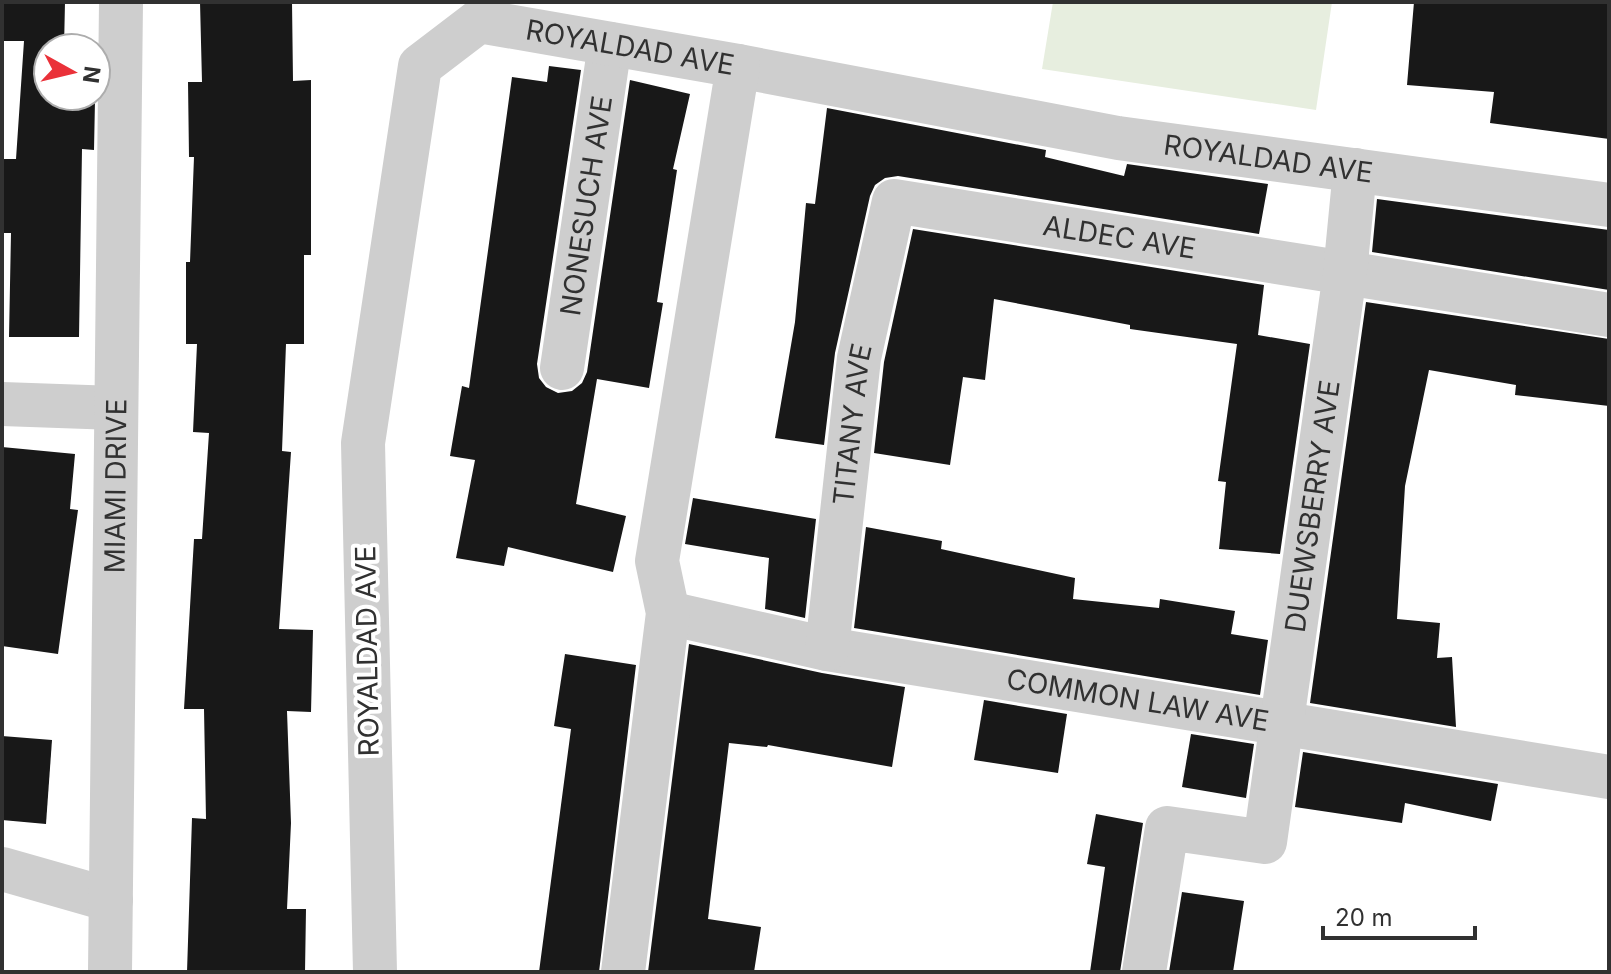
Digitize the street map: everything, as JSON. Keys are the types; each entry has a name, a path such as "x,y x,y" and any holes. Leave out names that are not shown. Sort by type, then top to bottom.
{"street":[{"name":"MIAMI DRIVE","path":"110,972 121,2"},
{"name":"ROYALDAD AVE","path":"375,972 363,443 420,66 479,21 1118,138 1609,205"},
{"name":"NONESUCH AVE","path":"562,368 610,44"},
{"path":"623,972 668,613 657,561 738,66"},
{"name":"DUEWSBERRY AVE","path":"1144,972 1167,828 1265,842 1345,273 1355,170"},
{"name":"ALDEC AVE","path":"894,201 1609,315"},
{"name":"TITANY AVE","path":"827,649 859,358 894,201"},
{"path":"2,404 116,408"},
{"name":"COMMON LAW AVE","path":"668,613 827,649 1609,777"},
{"path":"2,869 111,900"}],"green space":[{"path":"1053,2 1332,2 1316,110 1042,69"}],"building":[{"path":"2,2 65,2 64,32 32,32 32,112 95,112 94,150 82,149 79,337 9,337 11,233 2,233 2,159 16,159 24,41 2,41"},
{"path":"200,2 292,2 293,81 311,80 311,255 304,255 304,344 286,344 282,451 291,452 279,629 313,630 311,712 287,711 291,823 287,909 306,909 305,972 187,972 192,818 206,819 204,709 184,709 194,539 202,539 209,433 193,432 197,344 186,344 186,262 190,262 194,157 189,157 188,82 202,82"},
{"path":"1414,2 1609,2 1609,139 1490,123 1494,92 1407,85"},
{"path":"549,66 581,70 537,364 539,378 546,387 558,393 572,391 582,383 587,372 630,80 690,94 673,169 677,170 657,302 663,303 649,388 597,379 576,504 626,516 613,572 508,547 504,566 456,558 475,460 450,456 462,386 469,388 512,77 547,82"},
{"path":"827,108 1046,150 1045,157 1124,176 1127,164 1268,184 1259,234 898,176 885,178 875,185 870,196 835,353 824,445 775,438 795,322 806,203 815,204"},
{"path":"1377,199 1609,230 1609,290 1372,252"},
{"path":"913,229 1264,285 1258,335 1310,344 1280,554 1219,549 1226,482 1218,481 1237,344 1130,329 1130,325 994,299 985,380 963,377 950,465 874,453 884,362"},
{"path":"1366,302 1609,339 1609,406 1515,395 1516,385 1429,370 1405,486 1397,619 1440,623 1437,658 1452,657 1456,727 1310,703"},
{"path":"2,447 75,454 70,509 78,510 58,654 2,646"},
{"path":"693,498 816,519 805,618 765,609 769,558 685,544"},
{"path":"866,527 942,541 941,549 1075,578 1073,599 1159,608 1160,599 1235,611 1231,634 1268,640 1260,695 854,628"},
{"path":"689,644 822,673 905,687 892,767 768,745 729,743 708,919 761,927 754,972 648,972"},
{"path":"565,654 636,665 599,972 539,972 571,729 554,726"},
{"path":"984,700 1067,714 1058,773 974,760"},
{"path":"1191,734 1254,744 1246,798 1182,787"},
{"path":"2,736 52,740 46,824 2,820"},
{"path":"1303,752 1498,784 1491,821 1405,803 1402,823 1295,807"},
{"path":"1096,814 1143,823 1120,972 1090,972 1105,867 1087,864"},
{"path":"1182,892 1244,901 1233,972 1169,972"}]}
